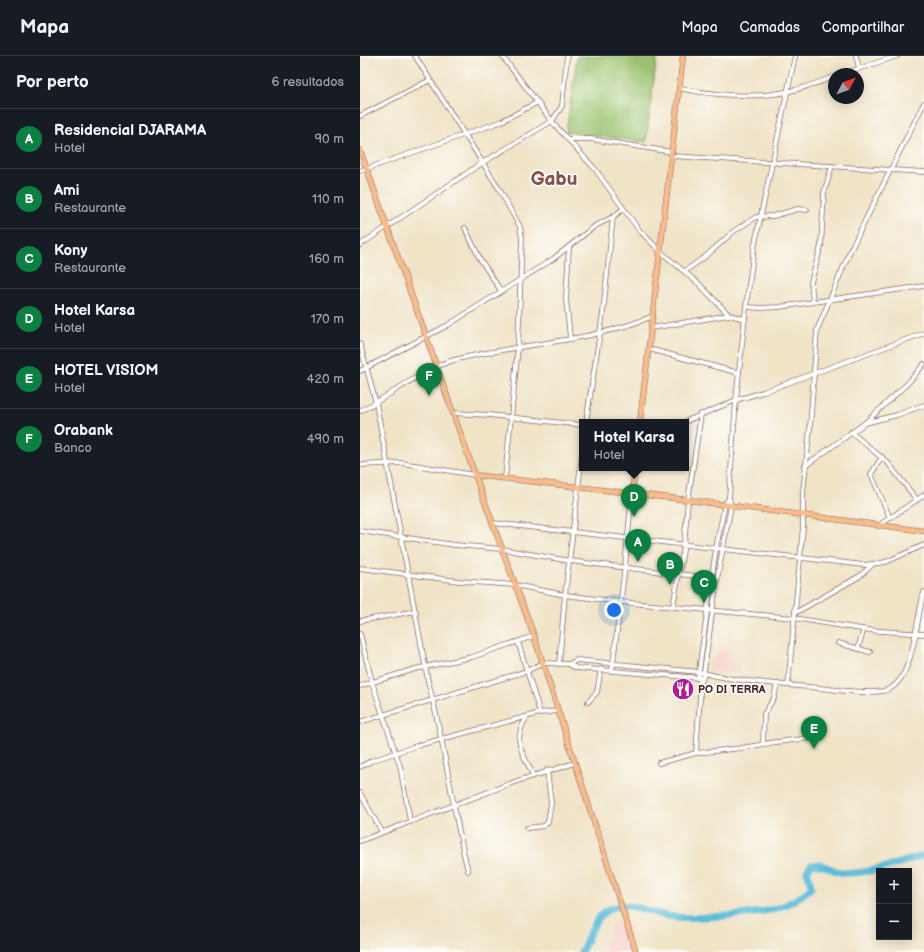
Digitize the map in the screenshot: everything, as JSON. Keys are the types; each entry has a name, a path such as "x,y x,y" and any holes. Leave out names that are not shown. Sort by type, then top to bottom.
{"main road":[{"path":"640,419 683,56"},
{"path":"360,150 427,337 452,413 534,636 636,952"},
{"path":"632,493 635,471"},
{"path":"475,475 724,504 924,531"}],"street":[{"path":"415,56 498,187 520,227 522,238 522,278 518,347 505,478"},
{"path":"502,56 552,120 595,169 639,230 661,252 685,271 714,298 729,315"},
{"path":"360,245 482,163 552,120 562,106 567,56"},
{"path":"696,753 700,683 731,506 729,498 736,400 746,307 760,217 789,92 795,56"},
{"path":"856,56 859,68 897,56"},
{"path":"679,88 725,95 789,92 828,79"},
{"path":"360,116 430,80"},
{"path":"360,170 500,122 538,102"},
{"path":"788,685 803,522 802,515 805,466 817,330 851,249 924,103"},
{"path":"568,138 592,138 672,154 889,171 924,172"},
{"path":"813,302 812,282 821,246 824,193 832,166"},
{"path":"685,271 747,222 760,217 773,216 798,208 807,210"},
{"path":"360,371 427,337 522,278 569,247 595,226 613,217 623,209"},
{"path":"586,419 598,334 603,313 613,217"},
{"path":"465,228 477,254 501,291"},
{"path":"569,247 566,304 570,338"},
{"path":"746,307 771,308 924,286"},
{"path":"651,328 729,315 745,319"},
{"path":"360,411 376,403 436,366 518,347 598,334 639,322 653,316"},
{"path":"689,420 736,400 924,333"},
{"path":"360,344 376,403 416,611 425,666 441,739 459,837 468,872"},
{"path":"649,349 739,373"},
{"path":"805,466 865,423 908,383 924,364"},
{"path":"865,423 897,415 924,405"},
{"path":"452,413 579,425"},
{"path":"673,606 684,545 688,500 701,414"},
{"path":"851,432 882,457 899,475 917,500"},
{"path":"882,457 871,474 890,518"},
{"path":"360,466 388,463 402,464 475,475"},
{"path":"559,664 580,471"},
{"path":"612,671 626,566 632,493"},
{"path":"878,526 924,494"},
{"path":"702,673 716,548 724,504 729,498"},
{"path":"493,523 873,565 886,562 924,544"},
{"path":"360,531 462,546 502,549 570,561 626,566 712,578"},
{"path":"794,613 860,576 873,565"},
{"path":"360,568 409,575 515,585 566,595 621,602 794,618 864,629 924,634"},
{"path":"360,722 527,671 543,663 569,664 577,660 702,673 710,676 776,684 864,692 889,690 898,682 904,672 916,634 924,592"},
{"path":"360,621 416,611"},
{"path":"858,648 864,629"},
{"path":"360,634 372,682 384,714 403,775 410,821"},
{"path":"360,686 425,666 472,657 534,636"},
{"path":"518,642 540,713"},
{"path":"838,643 870,652"},
{"path":"569,664 576,668 701,678 710,676"},
{"path":"588,702 597,692 601,669"},
{"path":"763,744 764,714 774,698 776,684"},
{"path":"360,767 371,761 441,739 540,713 557,711"},
{"path":"527,717 520,728 518,738 521,750 533,775"},
{"path":"658,763 696,753 812,738"},
{"path":"360,841 533,775 574,763"},
{"path":"527,828 544,826 548,822 551,803 547,770"},
{"path":"360,793 382,832"}],"shaded area":[{"path":"718,648 729,651 727,659 735,659 733,667 739,667 743,674 709,670 710,660 716,659"},
{"path":"620,919 630,952 603,952 609,939 611,924"}],"green space":[{"path":"577,56 657,56 646,142 566,132"}],"waterway":[{"path":"581,952 598,919 606,911 614,907 630,906 668,916 678,917 740,915 767,911 795,900 811,888 807,871 811,865 823,866 840,872 850,873 871,871 924,855"}],"place":[{"name":"Orabank","path":"429,396"},
{"name":"Hotel Karsa","path":"634,517"},
{"name":"Residencial DJARAMA","path":"638,562"},
{"name":"Ami","path":"670,585"},
{"name":"Kony","path":"704,603"},
{"name":"PO DI TERRA","path":"683,689"},
{"name":"HOTEL VISIOM","path":"814,749"}],"district":[{"name":"Gabu","path":"554,178"}]}
